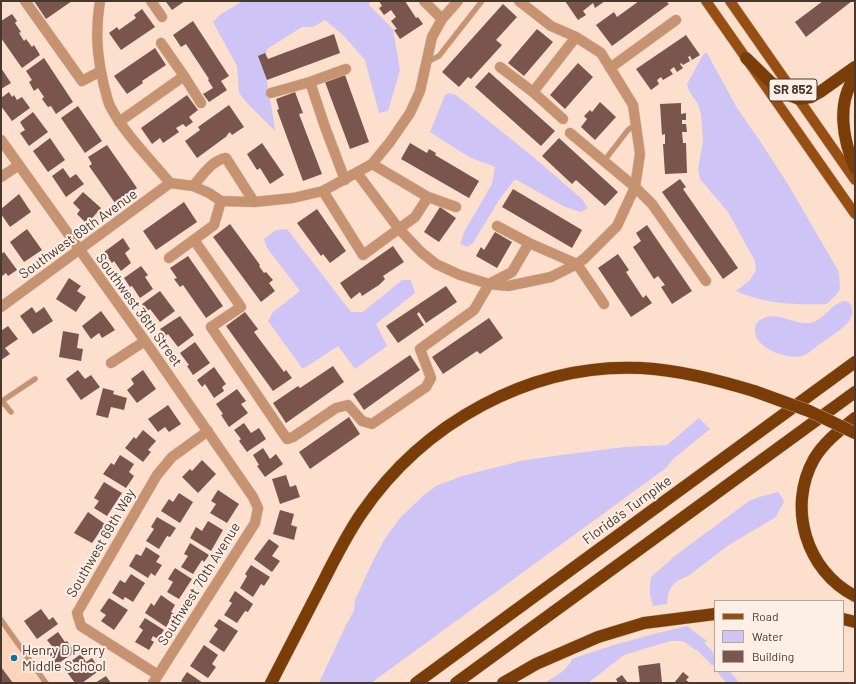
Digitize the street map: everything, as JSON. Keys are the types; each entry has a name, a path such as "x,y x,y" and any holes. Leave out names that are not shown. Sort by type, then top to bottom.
{"highway":[{"path":"746,58 781,92 799,99 810,97 820,92 855,67"},
{"path":"855,77 850,84 846,96 843,118 846,140 855,168"},
{"name":"Florida's Turnpike","path":"416,683 855,362"},
{"path":"271,683 344,542 362,512 387,481 404,463 435,436 472,411 529,384 550,378 594,370 640,368 662,370 706,378 754,391 809,411 855,433"},
{"path":"456,683 855,392"},
{"path":"855,418 829,440 814,459 804,483 801,507 805,533 814,556 830,578 855,596"},
{"path":"503,683 536,664 598,637 644,623 714,614"},
{"path":"844,619 855,622"},
{"path":"844,628 855,630"}],"main road":[{"name":"SR 852","path":"706,1 855,214"},
{"name":"SR 852","path":"730,1 855,180"}],"street":[{"path":"25,1 82,81 100,71"},
{"path":"100,1 97,18 97,46 100,71 109,105 119,122 170,183 193,186 209,193 221,201 254,202 293,198 324,191 372,164 410,114 420,91 432,37 442,20 458,1"},
{"path":"151,1 162,17"},
{"path":"424,1 442,20"},
{"path":"357,173 399,229 421,252 436,264 460,275 489,284 508,286 551,277 577,264 585,258 617,226 635,187 640,154 633,106 601,53 576,37 551,26 525,3"},
{"path":"610,68 676,20"},
{"path":"534,92 576,37"},
{"path":"161,43 201,103"},
{"path":"500,67 534,92 563,119"},
{"path":"271,93 310,82 346,69"},
{"path":"119,122 184,76"},
{"path":"310,82 325,128 345,180"},
{"path":"570,133 635,187 652,204 706,281"},
{"name":"Southwest 36th Street","path":"1,140 79,251 145,341 253,497"},
{"path":"193,186 211,166 226,158 254,202"},
{"path":"372,164 428,197 456,207"},
{"path":"1,177 19,165"},
{"name":"Southwest 69th Avenue","path":"1,307 170,183"},
{"path":"324,191 363,255 415,217 428,197"},
{"path":"169,258 214,225 221,201"},
{"path":"497,226 529,243 577,264 604,304"},
{"path":"194,240 241,307 211,327 287,439 293,437 336,408 348,405 362,421 372,424 426,387 431,378 420,349 474,310 489,284 512,272 529,243"},
{"path":"111,363 145,341"},
{"name":"Southwest 69th Way","path":"156,679 81,626 77,613 157,475 172,456 208,431"},
{"name":"Southwest 70th Avenue","path":"156,679 255,523 258,508 253,497"}],"lane":[{"path":"426,62 439,56 482,1"},
{"path":"604,161 628,130 636,124"},
{"path":"11,412 2,401 35,379"},
{"path":"1,620 46,683"}],"shaded area":[{"name":"Henry D Perry Middle School","path":"6,629 46,683 1,683 1,632"}],"water":[{"path":"243,1 370,1 369,5 393,29 400,70 388,111 379,113 365,60 344,36 325,20 313,27 302,27 267,49 267,80 275,131 239,93 237,66 213,22 221,14"},
{"path":"704,53 707,53 737,108 789,186 839,272 840,289 827,304 781,303 758,299 736,291 750,280 756,270 755,261 728,212 700,179 698,170 703,141 701,114 698,104 689,91 687,84"},
{"path":"450,93 456,95 531,155 582,199 588,208 581,212 563,206 515,179 499,200 473,243 467,247 460,244 464,232 492,184 495,167 469,157 430,132 445,95"},
{"path":"287,229 351,312 363,312 402,280 411,280 415,293 376,324 387,346 355,369 338,346 306,367 302,368 268,321 273,312 300,291 267,248 264,239 276,230"},
{"path":"844,301 849,302 852,310 852,316 848,323 810,352 802,356 788,356 772,351 765,347 756,336 756,325 764,318 770,316 802,323 814,322 835,305"},
{"path":"699,418 710,429 673,459 666,468 371,683 319,683 354,611 355,600 384,540 400,518 425,494 436,486 462,476 521,461 624,447 667,445"},
{"path":"778,492 784,501 776,517 729,545 688,576 677,581 671,587 667,604 653,606 650,595 651,577 676,555 749,501"},
{"path":"687,626 707,641 695,650 683,641 670,641 624,655 588,683 544,683 564,670 572,659 601,649"}],"building":[{"path":"34,1 72,1 46,19"},
{"path":"185,1 172,10 166,2"},
{"path":"379,1 405,1 416,18 418,17 423,24 400,39 394,30 397,29 391,21 396,17 391,10 384,15 379,8 382,6"},
{"path":"565,1 605,1 595,8 593,3 583,11 586,15 578,20"},
{"path":"639,1 666,1 669,4 612,46 596,25 614,12 617,17"},
{"path":"823,1 852,1 806,37 795,22"},
{"path":"503,4 517,17 496,40 502,45 471,79 468,77 459,87 442,72"},
{"path":"142,9 155,27 121,50 109,33 117,27 119,30 136,18 134,15"},
{"path":"12,14 17,21 15,23 21,32 19,33 24,41 26,39 32,47 34,45 40,55 22,68 1,38 1,21"},
{"path":"193,21 229,76 221,81 227,90 209,102 203,94 213,88 208,80 209,79 186,44 181,47 173,35"},
{"path":"537,29 553,42 524,76 508,63"},
{"path":"334,34 340,53 267,80 258,56 265,53 268,59"},
{"path":"686,35 700,55 692,60 690,56 688,57 690,61 683,65 681,63 680,64 683,68 677,72 674,67 670,70 673,74 663,80 661,77 657,80 659,84 651,90 636,69"},
{"path":"155,48 166,65 142,81 143,83 127,94 114,76"},
{"path":"44,58 73,102 56,114 51,106 48,107 42,99 44,97 38,88 34,91 29,82 32,80 26,71"},
{"path":"578,63 593,77 565,109 550,95"},
{"path":"1,68 11,83 1,89"},
{"path":"489,72 555,131 541,146 475,87"},
{"path":"345,75 369,142 350,149 325,82"},
{"path":"9,92 12,97 14,95 17,100 22,97 30,108 12,121 1,106 1,98"},
{"path":"295,92 303,113 299,114 322,174 303,181 277,110 279,109 276,99"},
{"path":"187,95 198,110 189,117 193,122 186,127 183,124 176,128 179,132 163,143 160,138 152,144 141,128"},
{"path":"600,102 616,117 595,140 581,127 587,119 584,116 590,110 592,112"},
{"path":"681,103 681,114 686,113 686,120 682,120 682,124 686,124 687,132 682,132 683,143 686,143 687,173 665,174 663,144 665,144 665,134 662,135 660,104"},
{"path":"229,105 244,127 232,135 230,132 227,136 197,158 185,141 200,130 198,127"},
{"path":"78,106 102,141 85,153 61,118"},
{"path":"33,112 48,132 29,146 20,133 25,130 20,122"},
{"path":"50,138 65,160 48,172 33,151"},
{"path":"559,138 618,192 605,206 576,180 572,184 542,156"},
{"path":"262,143 284,175 270,184 260,168 257,170 247,154"},
{"path":"410,143 427,153 429,149 436,153 435,155 479,181 469,198 401,159"},
{"path":"107,145 137,188 115,203 89,166 92,164 88,157"},
{"path":"63,168 70,178 76,174 84,184 66,197 52,176"},
{"path":"680,179 686,187 683,189 738,268 723,279 662,192"},
{"path":"513,189 582,230 572,248 502,207"},
{"path":"83,192 101,208 87,224 77,214 80,210 73,203"},
{"path":"19,194 31,212 10,227 1,214 1,209"},
{"path":"184,202 197,222 156,250 143,231"},
{"path":"440,207 456,218 439,242 424,232"},
{"path":"317,209 346,251 330,263 323,254 321,256 297,223"},
{"path":"230,224 260,265 259,266 264,273 266,272 273,280 269,283 275,291 261,302 213,237"},
{"path":"647,225 692,291 672,304 661,287 665,285 658,276 654,279 633,247 641,241 636,233"},
{"path":"27,229 42,250 24,262 10,242"},
{"path":"495,232 512,242 497,268 476,256 481,247 484,250"},
{"path":"123,238 130,249 125,253 131,263 121,271 114,261 112,263 104,252"},
{"path":"393,246 404,262 383,276 385,279 379,285 362,296 360,292 351,299 340,283"},
{"path":"4,252 17,270 8,276 6,273 1,277 1,254"},
{"path":"618,254 629,270 626,272 643,298 646,295 652,303 631,317 598,268"},
{"path":"188,256 223,306 206,318 183,285 180,287 174,279 177,278 170,268"},
{"path":"141,266 148,275 145,277 153,289 140,298 132,286 130,287 124,278"},
{"path":"69,278 81,286 77,291 86,297 76,312 56,299"},
{"path":"446,286 457,302 426,323 419,312 417,314 424,325 398,343 386,326"},
{"path":"160,291 175,311 160,322 150,309 147,311 142,304"},
{"path":"32,307 36,313 44,307 53,321 33,334 20,316"},
{"path":"101,311 115,330 102,338 99,333 91,339 82,326"},
{"path":"245,312 258,329 254,332 284,372 286,370 292,378 273,391 226,326"},
{"path":"180,316 194,335 178,347 168,334 165,336 160,329"},
{"path":"489,318 503,338 480,354 477,351 443,374 432,357"},
{"path":"8,326 18,339 5,348 10,354 1,360 1,331"},
{"path":"63,331 79,334 77,348 83,349 81,361 59,357"},
{"path":"195,342 210,363 193,375 187,366 189,365 180,353"},
{"path":"410,355 420,370 364,410 353,394"},
{"path":"333,366 344,382 286,423 273,403 298,386 300,388"},
{"path":"214,367 226,384 222,387 224,391 214,398 205,384 202,387 197,380"},
{"path":"78,370 85,379 91,375 100,387 81,400 66,379"},
{"path":"143,370 156,389 137,403 127,390 134,384 131,379"},
{"path":"103,388 114,391 113,394 127,398 124,410 111,407 108,418 96,415"},
{"path":"237,389 246,401 241,404 248,413 229,427 216,404"},
{"path":"168,405 181,424 169,432 165,427 158,432 148,419"},
{"path":"349,417 360,434 310,469 299,452"},
{"path":"244,423 251,433 259,428 266,439 247,452 239,441 241,439 234,430"},
{"path":"143,430 156,441 148,450 151,452 143,462 125,448 134,437 136,439"},
{"path":"263,448 270,459 276,454 283,464 265,477 257,466 259,465 253,455"},
{"path":"120,455 134,464 129,472 134,476 126,488 103,474 111,463 114,465"},
{"path":"202,460 216,474 198,493 182,477 190,469 192,471"},
{"path":"286,475 290,487 296,485 300,497 280,504 272,479"},
{"path":"104,482 122,493 107,516 94,508 99,501 94,498"},
{"path":"218,490 239,504 227,523 210,513 216,504 211,501"},
{"path":"179,493 193,502 180,523 161,511 169,499 173,502"},
{"path":"280,510 294,514 291,525 297,527 294,540 273,534"},
{"path":"88,512 105,524 92,543 74,533"},
{"path":"157,517 176,528 170,537 167,536 159,549 146,541 154,529 151,527"},
{"path":"208,521 223,530 211,551 190,538 196,527 202,531"},
{"path":"269,539 279,546 272,556 280,561 272,572 254,559"},
{"path":"190,543 209,555 204,562 202,560 193,574 181,567 188,556 184,554"},
{"path":"146,547 160,556 156,562 162,565 155,576 151,573 148,578 129,566 136,554 141,556"},
{"path":"251,565 270,577 264,586 261,584 253,597 240,588 247,576 245,574"},
{"path":"175,568 192,579 179,599 167,592 173,582 168,579"},
{"path":"131,574 145,583 133,602 125,597 123,600 112,593 120,580 125,583"},
{"path":"235,591 253,604 248,612 245,611 237,623 224,615 232,603 229,601"},
{"path":"161,595 175,605 171,612 174,614 166,627 145,613 151,603 154,606"},
{"path":"109,598 128,610 114,630 101,621 106,615 100,611"},
{"path":"41,609 49,620 53,617 58,624 37,639 24,621"},
{"path":"145,618 164,630 158,639 153,636 151,640 154,642 149,650 135,642 143,630 139,627"},
{"path":"219,619 238,631 224,652 209,642 218,629 214,626"},
{"path":"58,632 75,652 56,665 49,654 55,650 47,640"},
{"path":"204,645 218,655 212,664 216,667 208,678 190,666"},
{"path":"81,654 86,662 92,658 100,670 82,683 75,683 63,667"},
{"path":"660,663 662,683 640,683 638,666"},
{"path":"1,667 13,683 1,683"},
{"path":"187,672 203,683 185,683 181,681"},
{"path":"683,672 689,677 686,680 690,683 674,683"},
{"path":"622,675 628,683 618,683 616,679"},
{"path":"106,676 111,683 95,683"}],"waterway":[{"path":"691,637 714,660"},
{"path":"724,672 733,683"}],"place":[{"name":"Henry D Perry Middle School","path":"14,658"}]}
